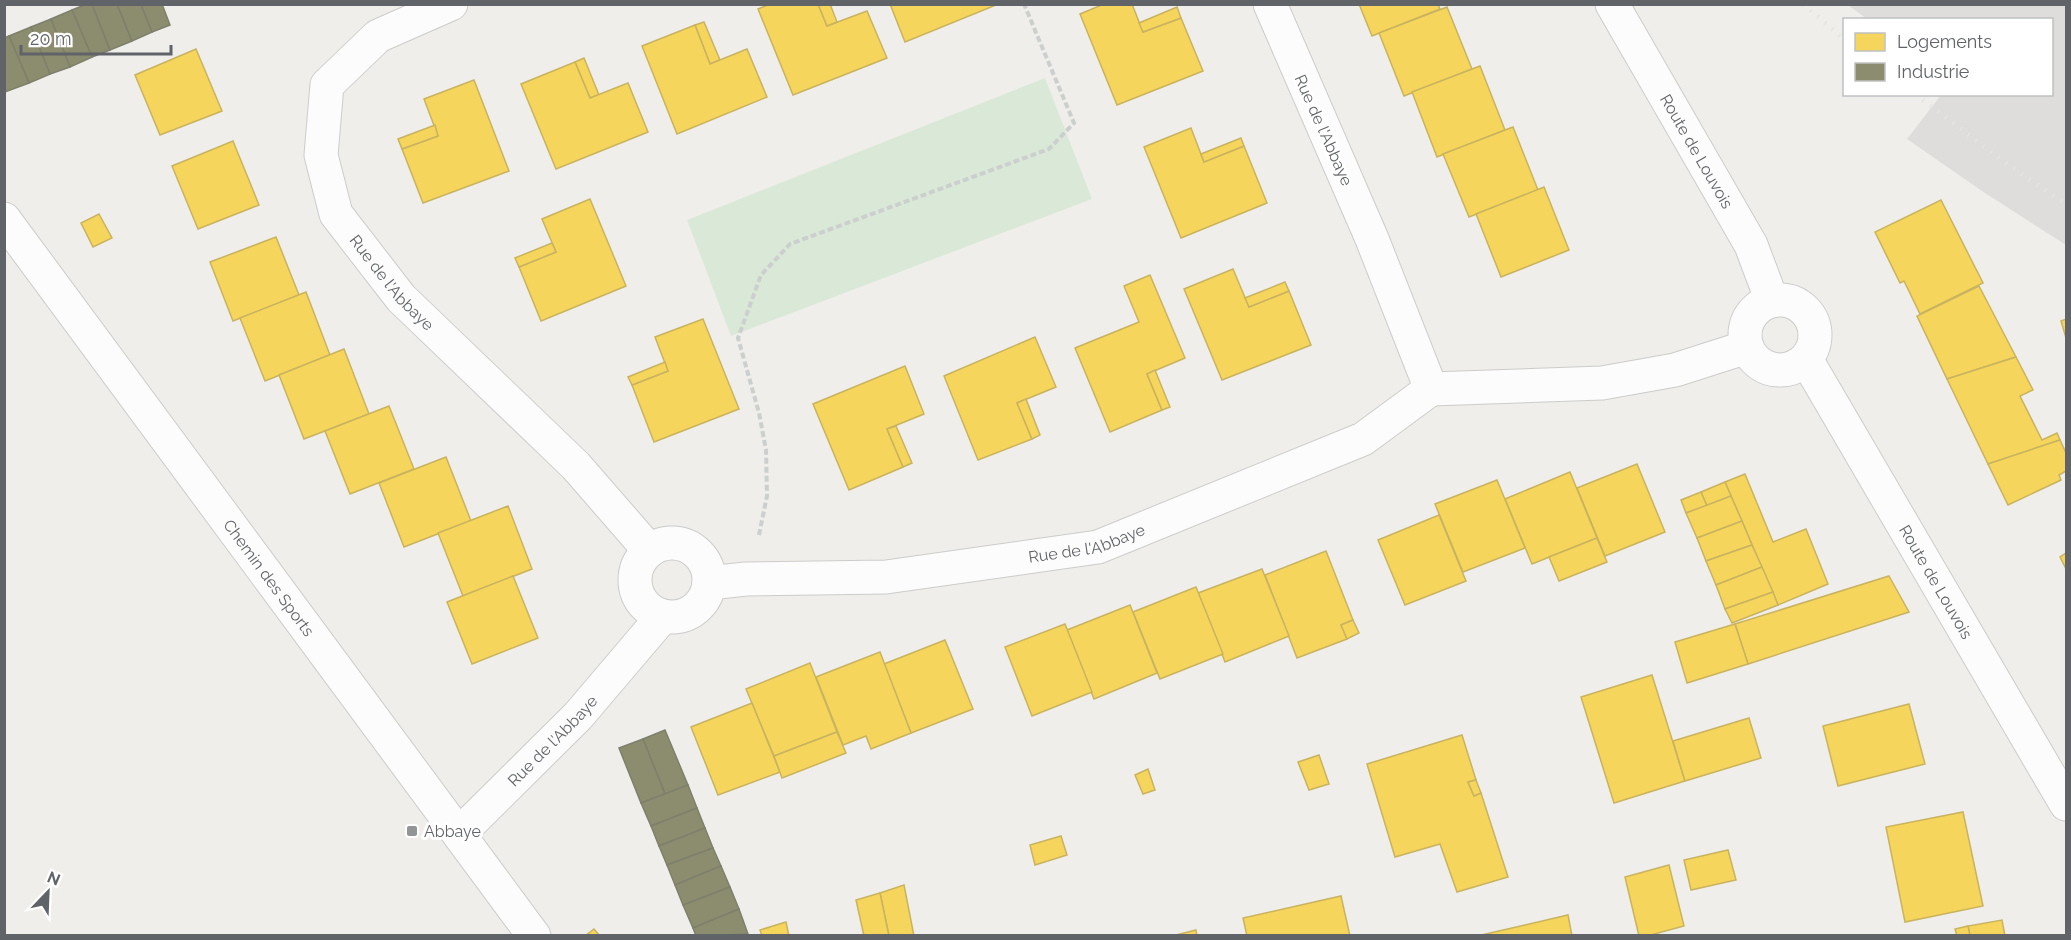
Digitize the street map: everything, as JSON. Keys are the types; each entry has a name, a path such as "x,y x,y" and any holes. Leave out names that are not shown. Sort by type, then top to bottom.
{"street":[{"name":"Rue de l'Abbaye","path":"451,4 378,36 327,85 321,155 336,214 401,298 576,466 649,550"},
{"name":"Rue de l'Abbaye","path":"709,583 746,579 886,577 1098,547 1363,440 1431,389 1372,238 1270,4"},
{"name":"Route de Louvois","path":"1612,4 1751,245 1772,301"},
{"name":"Chemin des Sports","path":"4,219 534,936"},
{"path":"1783,300 1803,309 1815,327 1813,349 1797,366 1785,370 1773,370 1762,366 1753,358 1747,347 1745,336 1752,314 1761,306 1772,301 1783,300"},
{"path":"1431,389 1602,383 1674,370 1747,347"},
{"name":"Route de Louvois","path":"1806,359 2067,804"},
{"path":"671,542 694,549 703,559 708,571 709,583 706,595 699,607 688,614 676,617 663,616 642,604 634,581 636,570 649,550 671,542"},
{"name":"Rue de l'Abbaye","path":"459,834 578,716 663,616"}],"path":[{"path":"746,579 767,496 766,450 759,413 738,338 761,276 790,244 1049,149 1074,123 1024,4"}],"shaded area":[{"path":"1848,5 2066,5 2066,245 1907,139 1940,96 2053,96 2053,18 1866,18"}],"green space":[{"path":"1045,78 1092,199 731,336 687,220"}],"building: Logements":[{"path":"770,4 818,4 827,26 867,11 887,58 793,95 758,9"},
{"path":"818,4 830,4 837,22 827,26"},
{"path":"890,4 996,4 996,5 905,42"},
{"path":"1104,4 1132,4 1143,32 1181,18 1203,71 1117,105 1080,14"},
{"path":"1359,4 1438,4 1440,9 1372,36"},
{"path":"1177,7 1181,18 1143,32 1139,23"},
{"path":"1447,7 1472,69 1404,96 1379,33"},
{"path":"704,22 720,60 710,64 695,25"},
{"path":"695,25 710,64 747,49 767,97 677,134 642,46"},
{"path":"196,49 222,111 160,135 135,75"},
{"path":"584,58 599,95 590,98 575,62"},
{"path":"575,62 590,98 628,83 648,132 556,169 521,84"},
{"path":"1480,66 1505,130 1437,157 1412,92"},
{"path":"474,80 509,171 423,203 402,149 438,136 424,99"},
{"path":"435,125 438,136 402,149 398,139"},
{"path":"1513,127 1538,190 1469,217 1443,154"},
{"path":"1191,128 1204,162 1244,146 1267,203 1181,238 1144,147"},
{"path":"1241,138 1244,146 1204,162 1201,154"},
{"path":"233,141 259,205 198,229 172,166"},
{"path":"1544,187 1569,250 1501,277 1476,214"},
{"path":"590,199 626,286 541,321 519,267 556,252 542,219"},
{"path":"1941,200 1983,283 1920,314 1904,281 1900,283 1875,232"},
{"path":"99,214 112,238 93,247 81,223"},
{"path":"276,237 299,295 233,321 210,262"},
{"path":"552,243 556,252 519,267 515,258"},
{"path":"1233,269 1249,307 1289,291 1311,345 1222,380 1184,289"},
{"path":"1150,275 1185,358 1147,374 1162,410 1110,432 1075,348 1139,322 1124,286"},
{"path":"1285,282 1289,291 1249,307 1245,298"},
{"path":"1979,286 2016,357 1947,379 1917,316"},
{"path":"306,292 330,355 265,381 240,318"},
{"path":"703,319 739,409 654,442 632,385 668,371 655,337"},
{"path":"2066,319 2066,338 2061,321"},
{"path":"1035,337 1056,387 1017,403 1032,439 978,460 944,376"},
{"path":"344,349 369,414 304,439 279,375"},
{"path":"2016,357 2033,390 2020,396 2042,440 2057,433 2060,440 1988,464 1947,379"},
{"path":"665,362 668,371 632,385 628,377"},
{"path":"905,366 924,414 887,429 903,467 849,490 813,404"},
{"path":"1155,370 1170,407 1162,410 1147,374"},
{"path":"1026,399 1040,435 1032,439 1017,403"},
{"path":"389,406 414,469 350,494 325,431"},
{"path":"896,426 912,463 903,467 887,429"},
{"path":"2060,440 2066,453 2066,471 2059,475 2061,480 2008,505 1988,464"},
{"path":"446,457 471,521 404,547 379,483"},
{"path":"1637,464 1665,532 1605,556 1577,488"},
{"path":"1570,472 1597,538 1532,564 1505,499"},
{"path":"1745,474 1773,542 1806,529 1828,584 1778,605 1725,482"},
{"path":"1497,480 1525,548 1463,572 1435,504"},
{"path":"1725,482 1731,496 1707,506 1701,492"},
{"path":"1701,492 1707,506 1686,513 1681,500"},
{"path":"1731,496 1742,521 1697,538 1686,513"},
{"path":"508,506 532,569 463,596 438,533"},
{"path":"1439,515 1466,581 1405,605 1378,540"},
{"path":"1742,521 1752,545 1706,561 1697,538"},
{"path":"1597,538 1607,562 1559,581 1549,557"},
{"path":"1752,545 1762,567 1716,585 1706,561"},
{"path":"1326,551 1353,620 1341,625 1347,639 1297,658 1265,575"},
{"path":"2066,553 2066,569 2060,557"},
{"path":"1762,567 1773,592 1725,609 1716,585"},
{"path":"1262,569 1289,636 1225,662 1198,593"},
{"path":"513,576 538,638 472,664 447,602"},
{"path":"1889,576 1909,612 1748,664 1735,624"},
{"path":"1196,587 1223,654 1160,679 1133,612"},
{"path":"1773,592 1778,605 1732,623 1725,609"},
{"path":"1130,605 1157,673 1094,699 1067,630"},
{"path":"1353,620 1359,633 1347,639 1341,625"},
{"path":"1065,624 1092,692 1032,716 1005,647"},
{"path":"1735,624 1748,664 1687,683 1675,642"},
{"path":"945,640 973,709 911,733 884,664"},
{"path":"880,652 911,733 871,749 866,736 843,745 816,677"},
{"path":"810,663 837,732 774,756 746,689"},
{"path":"1652,675 1685,781 1614,803 1581,697"},
{"path":"752,703 780,772 718,795 691,727"},
{"path":"1909,704 1925,764 1838,786 1823,726"},
{"path":"1749,718 1761,758 1685,781 1673,741"},
{"path":"837,732 846,753 782,778 774,756"},
{"path":"1462,735 1476,780 1468,782 1474,796 1481,793 1508,877 1457,892 1440,844 1395,857 1367,764"},
{"path":"1319,755 1329,784 1309,790 1298,762"},
{"path":"1148,769 1155,790 1143,794 1135,775"},
{"path":"1476,780 1481,793 1474,796 1468,782"},
{"path":"1963,812 1983,906 1905,922 1886,827"},
{"path":"1061,836 1067,855 1035,865 1030,845"},
{"path":"1728,850 1736,880 1691,890 1684,860"},
{"path":"1669,865 1684,926 1639,936 1625,877"},
{"path":"904,885 914,936 889,936 880,893"},
{"path":"880,893 889,936 864,936 856,900"},
{"path":"1341,896 1350,936 1247,936 1243,918"},
{"path":"1568,915 1572,936 1477,936"},
{"path":"2002,920 2005,936 1970,936 1968,926"},
{"path":"786,922 789,936 762,936 760,930"},
{"path":"1968,926 1970,936 1957,936 1955,929"},
{"path":"594,929 600,936 585,936"},
{"path":"1196,930 1197,936 1172,936"}],"building: Industrie":[{"path":"92,4 110,50 92,57 72,10"},
{"path":"92,4 117,4 132,41 110,50"},
{"path":"117,4 141,4 152,32 132,41"},
{"path":"141,4 162,4 170,25 152,32"},
{"path":"72,10 92,57 70,67 51,19"},
{"path":"51,19 70,67 50,74 31,27"},
{"path":"31,27 50,74 29,83 9,36"},
{"path":"9,36 29,83 5,92 4,38"},
{"path":"665,730 688,785 665,794 643,739"},
{"path":"643,739 665,794 641,803 619,748"},
{"path":"688,785 697,808 651,826 641,803"},
{"path":"697,808 705,828 659,846 651,826"},
{"path":"705,828 713,848 667,865 659,846"},
{"path":"713,848 721,866 675,885 667,865"},
{"path":"721,866 730,887 683,905 675,885"},
{"path":"730,887 739,909 693,928 683,905"},
{"path":"739,909 748,934 696,936 693,928"}],"railway":[{"path":"1803,4 1843,38"},
{"path":"1918,96 2011,167 2066,204"}],"place":[{"name":"Abbaye","path":"412,831"}]}
